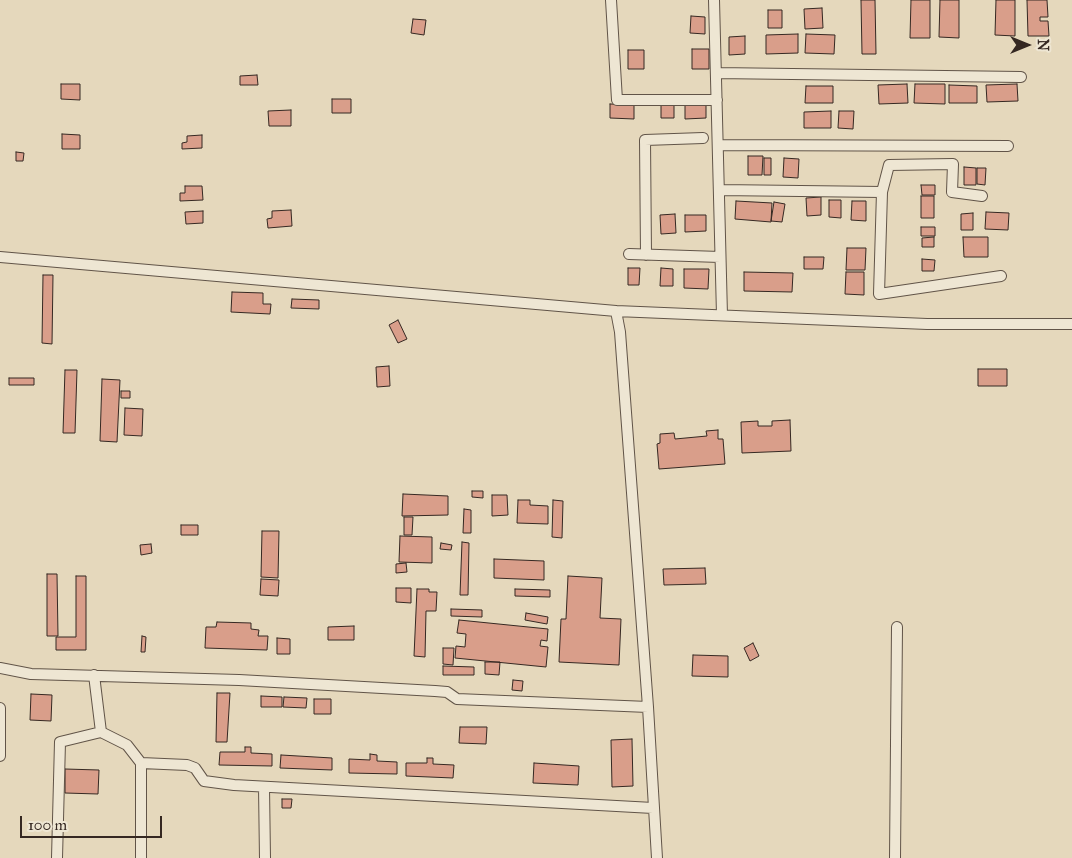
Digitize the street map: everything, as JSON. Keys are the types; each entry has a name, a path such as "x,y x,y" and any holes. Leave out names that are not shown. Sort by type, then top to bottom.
{"street":[{"path":"612,0 617,100 717,100"},
{"path":"714,0 722,315"},
{"path":"716,73 1021,76"},
{"path":"646,255 645,140 703,138"},
{"path":"718,145 1008,146"},
{"path":"982,196 952,192 953,164 889,165 882,192 879,294 1001,276"},
{"path":"719,190 882,192"},
{"path":"629,254 720,258"},
{"path":"0,257 616,311 927,324 1072,324"},
{"path":"616,311 620,332 648,707 657,858"},
{"path":"895,858 896,627"},
{"path":"0,668 30,674 239,680 447,692 457,699 648,707"},
{"path":"94,675 101,732"},
{"path":"0,708 0,756"},
{"path":"57,858 60,742 101,732 127,745 141,763 141,858"},
{"path":"141,763 187,765 195,768 204,781 264,787 653,808"},
{"path":"264,787 265,858"}],"building":[{"path":"861,0 875,0 876,54 862,54"},
{"path":"911,0 930,0 930,38 910,38"},
{"path":"940,0 959,0 959,38 939,37"},
{"path":"996,0 1015,0 1015,36 995,35"},
{"path":"1027,0 1047,0 1048,17 1040,17 1040,21 1048,21 1049,36 1028,36"},
{"path":"822,8 823,28 805,29 804,9"},
{"path":"768,10 782,10 782,28 768,28"},
{"path":"691,16 705,17 705,34 690,33"},
{"path":"413,19 426,20 424,35 411,33"},
{"path":"798,34 798,53 766,54 766,35"},
{"path":"806,34 835,35 834,54 805,53"},
{"path":"745,36 745,54 729,55 729,37"},
{"path":"692,49 709,49 709,69 692,69"},
{"path":"628,50 644,50 644,69 628,69"},
{"path":"257,75 258,85 240,85 240,76"},
{"path":"61,84 80,84 80,100 61,99"},
{"path":"907,84 908,103 879,104 878,85"},
{"path":"915,84 945,84 945,104 914,103"},
{"path":"1017,84 1018,101 987,102 986,85"},
{"path":"949,85 977,86 977,103 949,103"},
{"path":"806,86 833,86 833,103 805,103"},
{"path":"332,99 351,99 351,113 332,113"},
{"path":"610,104 634,105 634,119 610,118"},
{"path":"674,104 674,118 661,118 661,105"},
{"path":"685,104 706,104 706,118 685,119"},
{"path":"291,110 291,126 269,126 268,111"},
{"path":"831,111 831,128 804,128 804,112"},
{"path":"839,111 854,111 853,129 838,128"},
{"path":"62,134 80,135 80,149 62,149"},
{"path":"202,135 202,148 182,149 182,143 187,142 187,136"},
{"path":"16,152 24,153 23,161 16,161"},
{"path":"748,156 763,156 762,175 748,175"},
{"path":"764,158 771,158 771,175 764,175"},
{"path":"784,158 799,159 798,178 783,177"},
{"path":"964,167 976,168 976,185 964,185"},
{"path":"977,168 986,168 985,185 977,184"},
{"path":"921,185 935,185 935,195 922,195"},
{"path":"185,186 202,186 203,200 180,201 180,193 185,193"},
{"path":"921,196 934,196 934,218 921,218"},
{"path":"821,197 821,215 807,216 806,198"},
{"path":"829,200 841,200 841,218 829,217"},
{"path":"736,201 772,203 771,222 735,219"},
{"path":"852,201 866,201 866,221 851,220"},
{"path":"774,202 785,204 782,222 771,221"},
{"path":"291,210 292,226 268,228 267,219 272,218 272,211"},
{"path":"203,211 203,223 186,224 185,212"},
{"path":"986,212 1009,213 1008,230 985,229"},
{"path":"973,213 973,230 961,230 961,214"},
{"path":"675,214 676,233 661,234 660,215"},
{"path":"685,215 706,215 706,231 685,232"},
{"path":"921,227 935,227 935,236 921,236"},
{"path":"934,237 934,247 922,247 922,238"},
{"path":"963,237 988,237 988,257 964,257"},
{"path":"847,248 866,248 865,270 846,270"},
{"path":"804,257 824,257 823,269 804,269"},
{"path":"922,259 935,260 934,271 922,271"},
{"path":"628,268 640,268 639,285 628,285"},
{"path":"661,268 673,269 673,286 660,286"},
{"path":"684,269 709,269 708,289 684,288"},
{"path":"744,272 793,273 792,292 744,291"},
{"path":"846,272 864,272 864,295 845,294"},
{"path":"43,275 53,275 52,344 42,343"},
{"path":"232,292 263,293 263,304 271,304 270,314 231,312"},
{"path":"292,299 319,300 319,309 291,308"},
{"path":"398,320 407,339 398,343 389,325"},
{"path":"389,366 390,386 377,387 376,367"},
{"path":"978,369 1007,369 1007,386 978,386"},
{"path":"65,370 77,370 75,433 63,433"},
{"path":"9,378 34,378 34,385 9,385"},
{"path":"102,379 120,380 117,442 100,441"},
{"path":"121,391 130,391 130,398 121,398"},
{"path":"125,408 143,409 142,436 124,435"},
{"path":"790,420 791,451 742,453 741,422 758,421 758,426 772,426 772,421"},
{"path":"718,430 718,439 723,439 725,464 659,469 657,444 660,443 660,434 674,433 675,439 707,436 706,431"},
{"path":"472,491 483,491 483,498 472,497"},
{"path":"403,494 448,496 448,515 402,516"},
{"path":"492,495 507,495 508,515 492,516"},
{"path":"518,500 530,500 530,505 548,506 548,524 517,523"},
{"path":"553,500 563,501 562,538 552,537"},
{"path":"464,509 471,510 471,533 463,533"},
{"path":"404,517 413,517 412,535 404,535"},
{"path":"181,525 198,525 198,535 181,535"},
{"path":"262,531 279,531 278,578 261,577"},
{"path":"400,536 432,537 432,563 399,562"},
{"path":"462,542 469,543 468,595 460,595"},
{"path":"441,543 452,545 451,550 440,549"},
{"path":"151,544 152,553 141,555 140,545"},
{"path":"494,559 544,561 544,580 494,578"},
{"path":"406,563 407,572 396,573 396,564"},
{"path":"705,568 706,584 664,585 663,569"},
{"path":"47,574 57,574 58,636 47,636"},
{"path":"76,576 86,576 86,650 56,650 56,637 76,637"},
{"path":"568,576 602,578 600,618 621,619 619,665 559,662 561,619 566,619"},
{"path":"261,579 279,580 278,596 260,595"},
{"path":"396,588 411,588 411,603 396,602"},
{"path":"417,589 429,589 429,592 437,592 436,611 426,611 425,657 414,656"},
{"path":"515,589 550,590 550,597 515,596"},
{"path":"451,609 482,610 482,617 451,616"},
{"path":"526,613 548,617 547,624 525,620"},
{"path":"459,620 548,629 547,641 541,640 540,646 548,647 546,667 455,658 456,646 465,647 466,634 457,633"},
{"path":"217,622 251,623 251,629 259,630 258,636 268,636 267,650 205,648 206,627 216,627"},
{"path":"354,626 354,640 328,640 328,627"},
{"path":"142,636 146,637 145,652 141,652"},
{"path":"277,638 290,639 290,654 277,654"},
{"path":"753,643 759,656 750,661 744,648"},
{"path":"443,648 454,648 453,665 443,664"},
{"path":"693,655 728,656 728,677 692,676"},
{"path":"485,662 500,662 499,675 485,674"},
{"path":"443,666 474,667 474,675 443,675"},
{"path":"513,680 523,681 522,691 512,690"},
{"path":"217,693 230,693 227,742 216,742"},
{"path":"31,694 52,695 51,721 30,720"},
{"path":"261,696 282,697 282,707 261,707"},
{"path":"284,697 307,698 306,708 283,707"},
{"path":"314,699 331,699 331,714 314,714"},
{"path":"460,727 487,727 486,744 459,743"},
{"path":"632,739 633,786 612,787 611,740"},
{"path":"245,747 251,747 251,753 272,754 272,766 219,765 220,752 245,752"},
{"path":"370,754 377,755 377,761 397,762 397,774 349,773 349,759 370,760"},
{"path":"281,755 332,758 332,770 280,768"},
{"path":"427,758 433,758 433,764 454,765 453,778 406,776 406,763 427,763"},
{"path":"534,763 579,766 578,785 533,783"},
{"path":"65,769 99,770 98,794 65,793"},
{"path":"282,799 292,799 291,808 282,808"}]}
